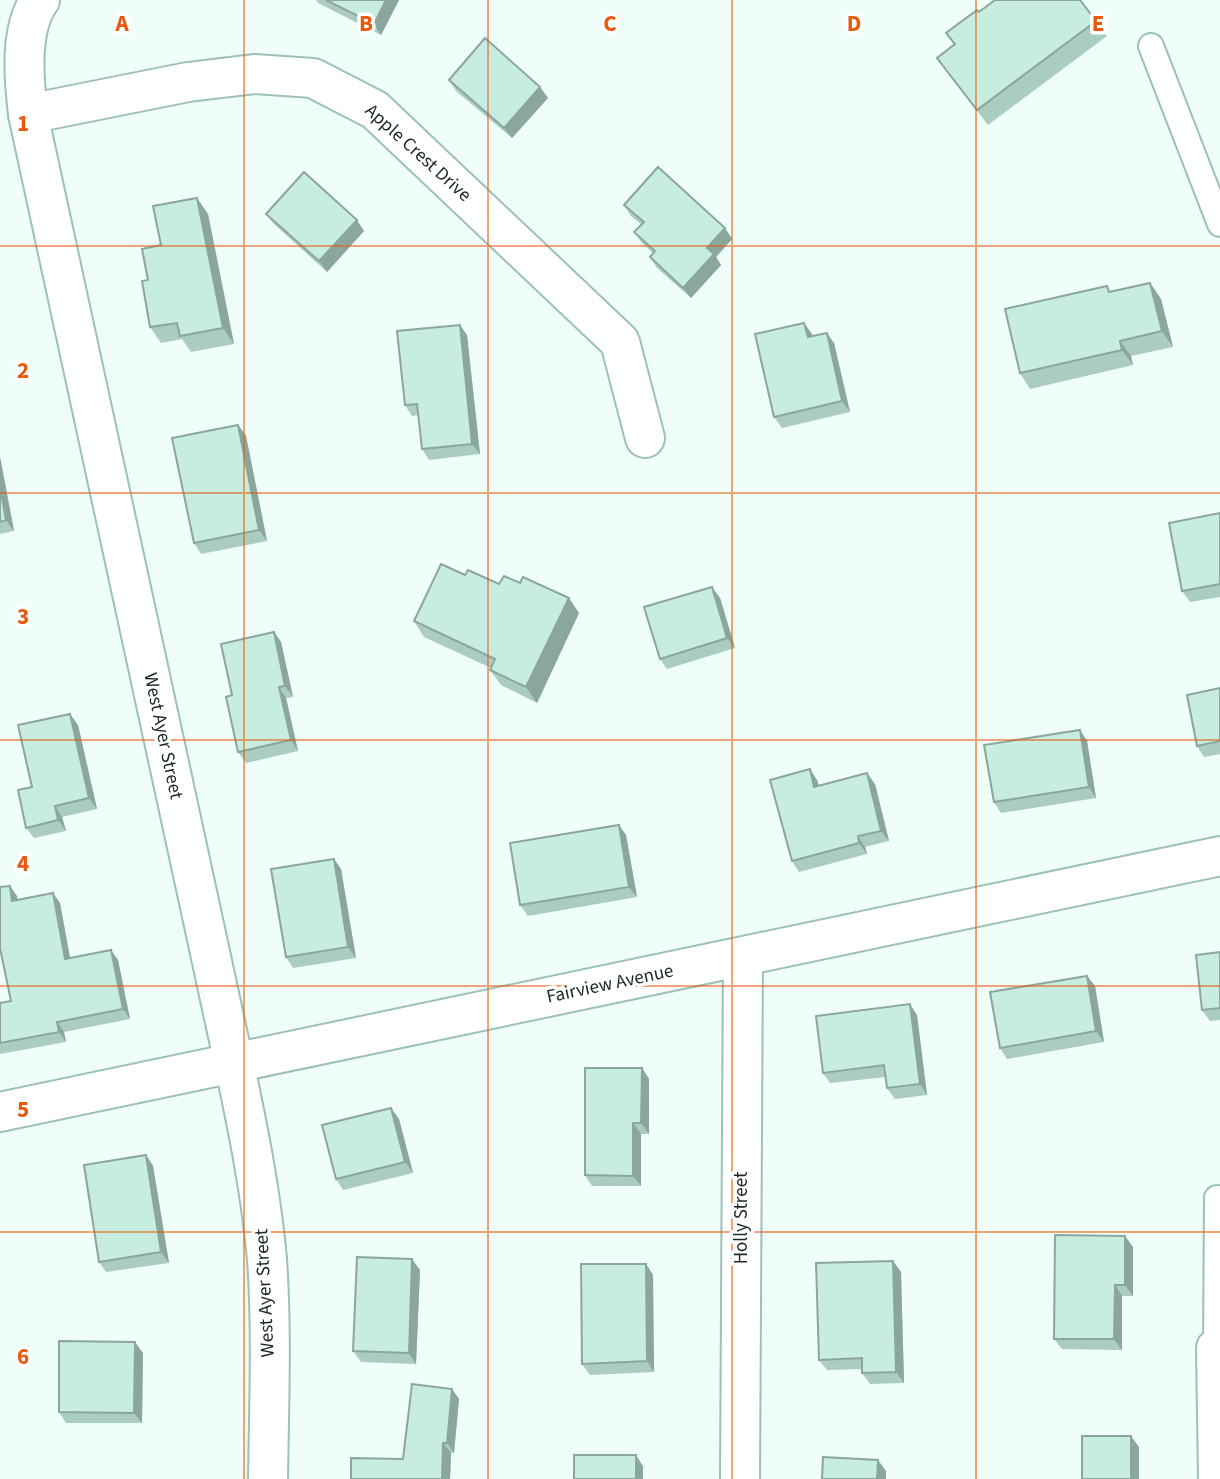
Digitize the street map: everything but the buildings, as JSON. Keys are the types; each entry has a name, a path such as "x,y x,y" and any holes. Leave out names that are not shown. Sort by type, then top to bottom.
{"street":[{"name":"West Ayer Street","path":"40,0 28,33 23,73 28,114 234,1063 259,1193 267,1259 269,1312 268,1479"},
{"name":"Apple Crest Drive","path":"28,114 188,82 254,74 313,78 375,110 620,342 645,438"},
{"name":"Fairview Avenue","path":"0,1112 1220,856"},
{"name":"Holly Street","path":"740,1479 743,957"},
{"path":"1216,1348 1218,1479"}],"lane":[{"path":"1151,46 1220,224"},
{"path":"1216,1348 1217,1198"}]}
